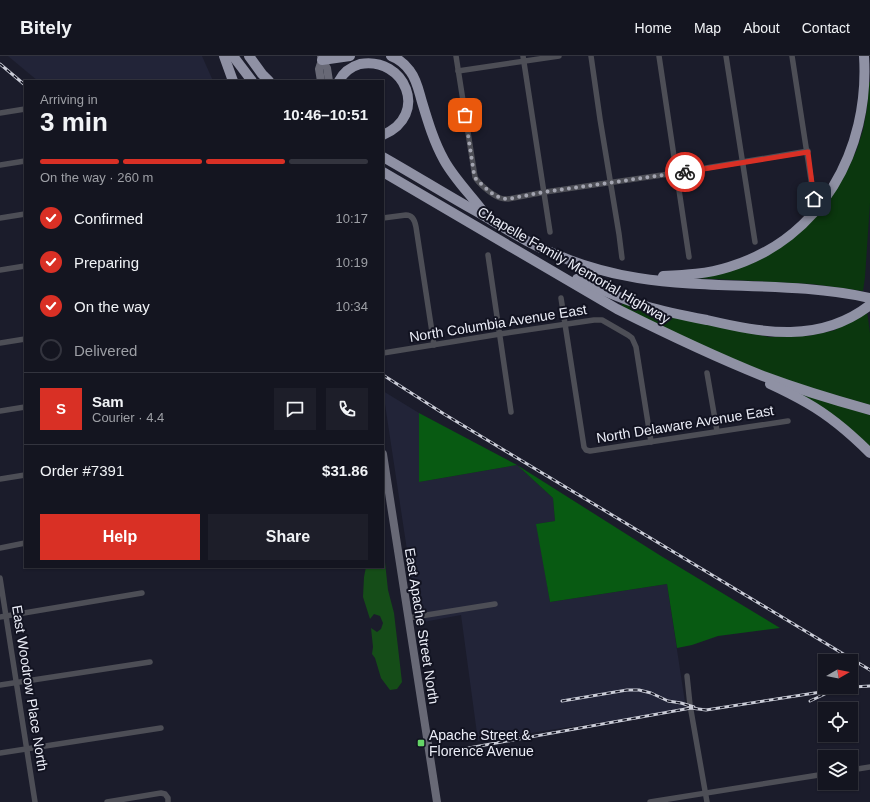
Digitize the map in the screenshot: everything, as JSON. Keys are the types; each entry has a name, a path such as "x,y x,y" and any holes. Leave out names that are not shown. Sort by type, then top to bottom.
{"highway":[{"path":"224,56 233,80"},
{"path":"233,56 251,80"},
{"path":"248,56 268,80"},
{"path":"322,58 350,56"},
{"path":"391,56 404,63 413,76 433,136 443,158 456,178 477,203 487,218"},
{"path":"637,278 695,274 728,267 763,253 786,239 805,224 823,205 836,187 856,146 863,117 866,95 867,82 864,56"},
{"path":"339,80 349,69 367,62 376,62 387,65 400,75 405,82 408,91 409,101 407,112 399,125 391,131 384,134"},
{"name":"Chapelle Family Memorial Highway","path":"384,158 527,241 555,254 588,266 637,278 807,289 870,298"},
{"name":"Chapelle Family Memorial Highway","path":"384,173 617,309 656,329 730,363 781,382 870,410"},
{"path":"535,261 622,298 646,306 756,330 788,333 814,330 846,320 858,314 870,305"},
{"path":"766,287 870,305"},
{"path":"693,346 807,403 855,438 870,453"}],"main road":[{"path":"321,80 319,69 322,58"},
{"path":"322,58 327,68 329,80"},
{"name":"East Apache Street North","path":"384,461 437,802"}],"street":[{"path":"456,56 475,177 497,197 502,199 808,152"},
{"path":"458,71 523,59 559,56"},
{"path":"591,56 622,258"},
{"path":"658,56 689,257"},
{"path":"726,56 755,242"},
{"path":"792,56 808,152 814,199"},
{"path":"523,59 550,232"},
{"path":"0,113 24,108"},
{"path":"0,165 24,162"},
{"path":"0,218 24,214"},
{"path":"384,218 409,215 414,219 434,345"},
{"path":"488,255 511,412"},
{"path":"0,270 24,266"},
{"path":"561,298 565,324"},
{"name":"North Columbia Avenue East","path":"384,353 565,324 602,320 628,335 634,342 651,442"},
{"name":"North Delaware Avenue East","path":"565,324 586,450 590,451 788,421"},
{"path":"0,343 24,339"},
{"path":"707,374 717,432"},
{"path":"0,411 24,407"},
{"path":"0,479 24,476"},
{"path":"0,548 24,544"},
{"name":"East Woodrow Place North","path":"0,578 3,617 16,682 35,802"},
{"path":"3,617 142,593"},
{"path":"408,618 495,604"},
{"path":"0,685 150,662"},
{"path":"686,676 707,802"},
{"path":"0,753 160,728"},
{"path":"858,769 870,767"},
{"path":"650,802 818,775"},
{"path":"107,802 161,793 165,794 168,798 168,802"}],"shaded area":[{"path":"8,56 202,56 213,80 37,80"},
{"path":"869,82 870,203 863,291 812,284 694,278 774,250 837,188 857,149 863,130 867,108"},
{"path":"624,302 739,331 769,337 808,336 836,330 836,328 867,311 870,333 870,405 797,384 713,352 621,306"},
{"path":"384,392 419,413 419,482 517,465 553,498 555,521 537,524 550,602 667,584 686,709 478,741 461,615 418,623"},
{"path":"798,393 870,415 870,450"},
{"path":"419,413 517,465 419,482"},
{"path":"517,465 661,556 780,628 718,636 692,645 677,648 667,584 550,602 536,524 555,521 553,498"},
{"path":"384,558 388,590 394,613 402,682 397,689 390,690 381,678 375,658 372,654 373,647 371,628 377,632 381,629 383,623 380,616 374,614 370,619 363,597 366,568 384,568"}],"railway":[{"path":"0,64 24,84"},
{"path":"384,376 444,414 870,670"},
{"path":"463,749 691,708 706,710 853,687 870,686"},
{"path":"562,701 627,690 639,690 651,693 668,701 694,707"},
{"path":"810,701 825,694"}],"way so far":[{"path":"465,115 476,179 497,197 502,199 685,172"}],"place":[{"name":"Apache Street & Florence Avenue","path":"421,743"}],"route":[{"path":"685,172 808,152 814,199"}]}
